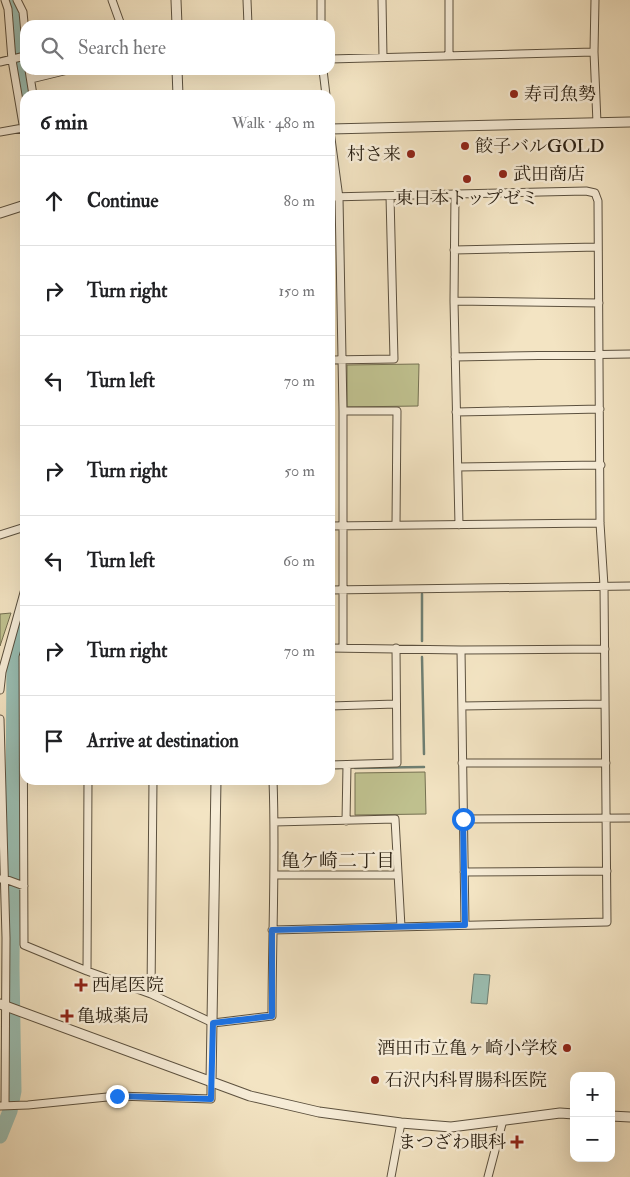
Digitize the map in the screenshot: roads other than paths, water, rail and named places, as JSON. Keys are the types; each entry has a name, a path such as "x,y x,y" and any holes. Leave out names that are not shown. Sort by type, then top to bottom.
{"street":[{"path":"5,0 8,9 12,60 20,105"},
{"path":"17,0 23,12 24,20"},
{"path":"112,0 119,20"},
{"path":"176,0 177,20"},
{"path":"247,0 248,20"},
{"path":"321,0 321,20"},
{"path":"382,0 382,57"},
{"path":"449,0 449,56"},
{"path":"595,0 594,52 598,122"},
{"path":"335,59 594,52"},
{"path":"0,62 20,58"},
{"path":"31,75 32,90"},
{"path":"31,79 47,75"},
{"path":"177,75 178,90"},
{"path":"324,75 325,90"},
{"path":"335,130 630,122"},
{"path":"0,132 20,129"},
{"path":"335,168 339,198 343,360 344,648"},
{"path":"272,930 607,922 604,586 600,523 598,201 595,194 586,191 335,198"},
{"path":"455,194 454,301 459,525"},
{"path":"335,360 394,359 390,196"},
{"path":"0,213 20,207"},
{"path":"454,250 598,246"},
{"path":"454,301 599,302"},
{"path":"455,358 630,354"},
{"path":"456,412 600,409"},
{"path":"343,411 397,410 396,525"},
{"path":"458,467 601,465"},
{"path":"335,526 600,523"},
{"path":"0,535 20,529"},
{"path":"335,590 630,586"},
{"path":"0,690 2,672 20,607"},
{"path":"335,648 461,650 605,649"},
{"path":"335,764 397,763 396,648"},
{"path":"461,650 465,925"},
{"path":"335,706 396,704"},
{"path":"462,706 605,704"},
{"path":"0,719 3,938 2,1106 117,1096 211,1099 216,785"},
{"path":"462,763 606,763"},
{"path":"346,821 347,765"},
{"path":"24,785 24,945 87,971 151,994 213,1023 272,1016 272,930 275,875 273,785"},
{"path":"87,971 88,785"},
{"path":"151,994 153,785"},
{"path":"463,819 630,818"},
{"path":"274,822 395,819 401,927"},
{"path":"464,872 607,871"},
{"path":"275,875 398,875"},
{"path":"2,879 24,886"},
{"path":"2,1005 250,1096 319,1112 401,1123 451,1127 560,1113 570,1114"},
{"path":"615,1116 630,1117"},
{"path":"488,1177 503,1120"},
{"path":"391,1177 401,1123"}],"water":[{"path":"474,974 490,975 487,1004 471,1003"}],"waterway":[{"path":"10,0 20,66"},
{"path":"21,75 23,90"},
{"path":"422,594 422,641"},
{"path":"0,1136 10,1111 14,1091 12,968 14,656 20,630"},
{"path":"422,657 424,754"},
{"path":"355,768 424,767"}],"place":[{"name":"寿司魚勢","path":"514,94"},
{"name":"餃子バルGOLD","path":"465,146"},
{"name":"村さ来","path":"411,154"},
{"name":"武田商店","path":"503,174"},
{"name":"東日本トップゼミ","path":"467,179"},
{"name":"西尾医院","path":"81,985"},
{"name":"亀城薬局","path":"67,1016"},
{"name":"酒田市立亀ヶ崎小学校","path":"567,1048"},
{"name":"石沢内科胃腸科医院","path":"375,1080"},
{"name":"まつざわ眼科","path":"517,1142"}],"district":[{"name":"亀ケ崎二丁目","path":"338,860"}]}
